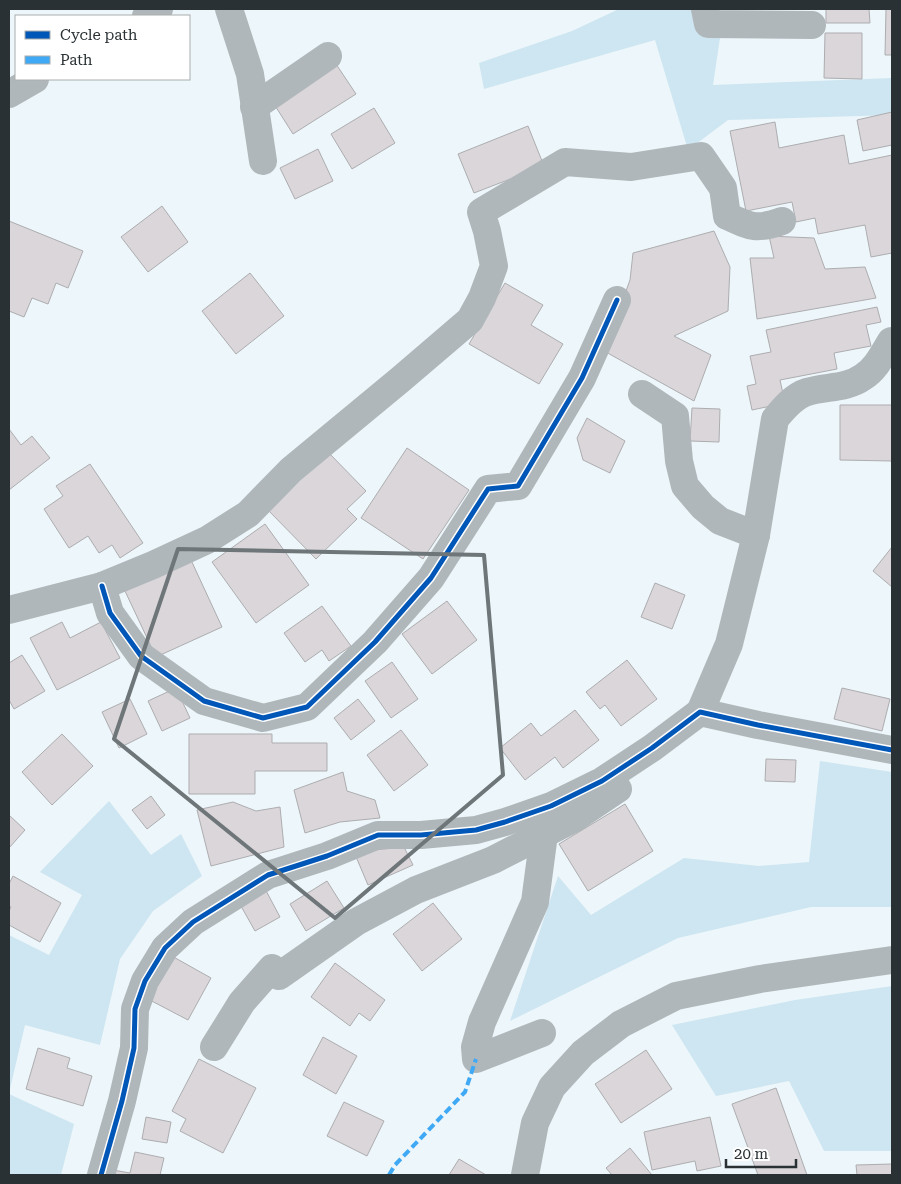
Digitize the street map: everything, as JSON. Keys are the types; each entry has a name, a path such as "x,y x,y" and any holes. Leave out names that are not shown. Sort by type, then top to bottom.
{"street":[{"path":"148,15 159,9"},
{"path":"229,9 250,74 262,161"},
{"path":"705,9 708,24 812,25"},
{"path":"254,106 328,56"},
{"path":"9,94 33,80"},
{"path":"9,610 102,586 207,540 248,514 291,470 470,320 482,298 494,266 481,212 565,162 632,167 701,156 723,188 727,216 745,224 764,227 782,221"},
{"path":"102,586 110,613 141,656 204,701 264,718 306,707 374,642 431,578 488,489 518,486 582,378 617,300"},
{"path":"214,1047 242,1002 272,968 279,976 356,922 416,890 493,860 575,818 638,775 690,719 729,644 756,535 775,419 786,406 806,392 845,386 864,377 878,363 891,341"},
{"path":"642,394 676,416 679,461 685,486 703,507 720,521 756,535"},
{"path":"101,1175 122,1101 134,1048 135,1009 145,981 165,948 193,922 268,875 328,856 378,835 421,835 476,830 551,806 602,781 652,748 690,719 758,725 892,750"},
{"path":"542,1033 476,1059 475,1047 482,1022 535,902 544,834"},
{"path":"525,1175 535,1123 552,1088 583,1053 621,1024 676,996 760,979 892,960"}],"highlighted area":[{"path":"178,549 484,555 503,775 335,918 114,739"}],"shaded area":[{"path":"619,9 709,9 720,38 713,85 892,78 892,115 728,120 688,150 655,40 484,89 479,63 572,31"},
{"path":"820,761 892,772 892,907 811,907 678,938 510,1021 558,876 591,915 684,858 759,866 809,862"},
{"path":"109,801 151,855 181,834 202,876 153,911 120,959 100,1045 25,1025 9,1093 9,935 49,955 82,895 40,872"},
{"path":"892,986 892,1151 824,1151 789,1081 716,1096 672,1025 795,1000"},
{"path":"9,1094 74,1124 61,1175 9,1175"}],"building":[{"path":"826,9 869,9 870,23 826,23"},
{"path":"886,9 892,9 892,55 885,55"},
{"path":"825,33 862,33 862,79 824,78"},
{"path":"336,64 356,94 293,134 274,104"},
{"path":"374,108 395,143 352,169 331,134"},
{"path":"892,112 892,145 863,151 857,120"},
{"path":"775,122 779,148 844,135 849,164 892,155 892,253 871,257 865,225 818,234 815,218 796,222 792,202 746,211 730,131"},
{"path":"528,126 544,166 474,193 458,154"},
{"path":"318,149 333,181 295,199 280,168"},
{"path":"162,206 188,242 148,272 121,237"},
{"path":"9,221 83,251 68,288 56,283 48,304 32,298 24,317 9,311"},
{"path":"714,231 730,267 728,311 674,336 711,355 694,401 604,351 630,280 633,253"},
{"path":"769,236 814,238 825,269 865,267 876,298 757,319 750,258 774,258"},
{"path":"250,273 284,316 236,354 202,311"},
{"path":"505,283 543,305 531,325 563,344 539,384 469,344"},
{"path":"877,307 881,322 866,325 871,346 834,353 837,369 780,380 785,403 752,410 747,386 756,384 750,356 771,352 766,330"},
{"path":"840,405 892,405 892,461 840,460"},
{"path":"692,408 720,409 719,442 690,441"},
{"path":"587,418 625,441 610,473 583,460 577,438"},
{"path":"9,429 21,445 32,436 50,458 9,490"},
{"path":"407,448 469,490 423,559 361,518"},
{"path":"326,450 366,491 347,509 357,519 316,559 266,508"},
{"path":"90,464 143,543 120,558 112,545 99,553 88,536 69,548 44,509 63,496 56,486"},
{"path":"265,524 309,585 256,623 212,562"},
{"path":"892,547 892,587 873,571"},
{"path":"191,560 222,627 156,657 125,591"},
{"path":"655,583 685,595 672,629 641,617"},
{"path":"447,601 477,640 432,674 402,634"},
{"path":"322,606 351,646 329,661 322,650 305,662 284,633"},
{"path":"62,622 70,638 101,622 120,658 57,690 30,638"},
{"path":"22,655 45,691 14,709 9,700 9,663"},
{"path":"627,660 657,699 621,726 605,705 600,709 586,692"},
{"path":"392,662 418,699 391,718 365,681"},
{"path":"176,688 190,718 162,731 148,701"},
{"path":"842,688 890,699 882,731 834,719"},
{"path":"130,699 147,734 119,748 102,712"},
{"path":"358,699 375,721 351,740 334,718"},
{"path":"575,710 599,740 563,768 555,757 525,780 500,748 531,723 541,736"},
{"path":"401,730 428,765 394,791 367,755"},
{"path":"62,734 93,766 52,805 22,772"},
{"path":"189,734 272,734 272,743 327,743 327,771 255,771 255,794 189,794"},
{"path":"766,759 796,760 795,782 765,781"},
{"path":"343,772 347,791 375,800 380,818 340,822 305,833 294,790"},
{"path":"151,796 165,815 147,829 132,810"},
{"path":"233,802 256,811 280,807 284,847 211,866 197,810"},
{"path":"625,804 653,851 588,891 559,844"},
{"path":"9,815 25,830 9,848"},
{"path":"404,847 413,865 368,885 354,852"},
{"path":"13,876 61,903 40,942 9,925 9,911 11,907 9,906 9,884"},
{"path":"327,881 344,908 306,931 290,904"},
{"path":"263,885 280,917 255,931 237,899"},
{"path":"433,903 462,939 422,971 393,934"},
{"path":"170,955 211,978 188,1020 146,998"},
{"path":"335,963 385,1000 370,1021 359,1013 350,1026 311,997"},
{"path":"323,1037 357,1056 336,1094 303,1075"},
{"path":"38,1048 70,1058 67,1068 92,1076 83,1106 26,1089"},
{"path":"646,1050 672,1089 621,1123 595,1084"},
{"path":"199,1059 256,1088 223,1153 180,1131 186,1119 172,1111"},
{"path":"776,1088 807,1175 758,1175 732,1104"},
{"path":"344,1102 384,1121 367,1156 327,1136"},
{"path":"146,1117 171,1122 167,1143 142,1139"},
{"path":"710,1117 721,1166 697,1171 695,1161 652,1170 644,1132"},
{"path":"630,1148 652,1175 612,1175 606,1168"},
{"path":"135,1152 164,1158 160,1175 112,1175 113,1170 130,1173"},
{"path":"459,1159 486,1175 449,1175"},
{"path":"892,1164 892,1175 857,1175 856,1165"}],"marked path":[{"path":"389,1175 395,1165 465,1092 476,1059"}],"cycle path":[{"path":"102,586 110,613 141,656 204,701 263,718 307,707 375,642 431,578 488,489 518,486 582,378 617,300"},
{"path":"101,1175 122,1101 134,1048 135,1009 145,981 165,948 193,922 268,875 327,856 378,835 421,835 476,830 551,806 602,781 652,748 700,712 892,750"}]}
